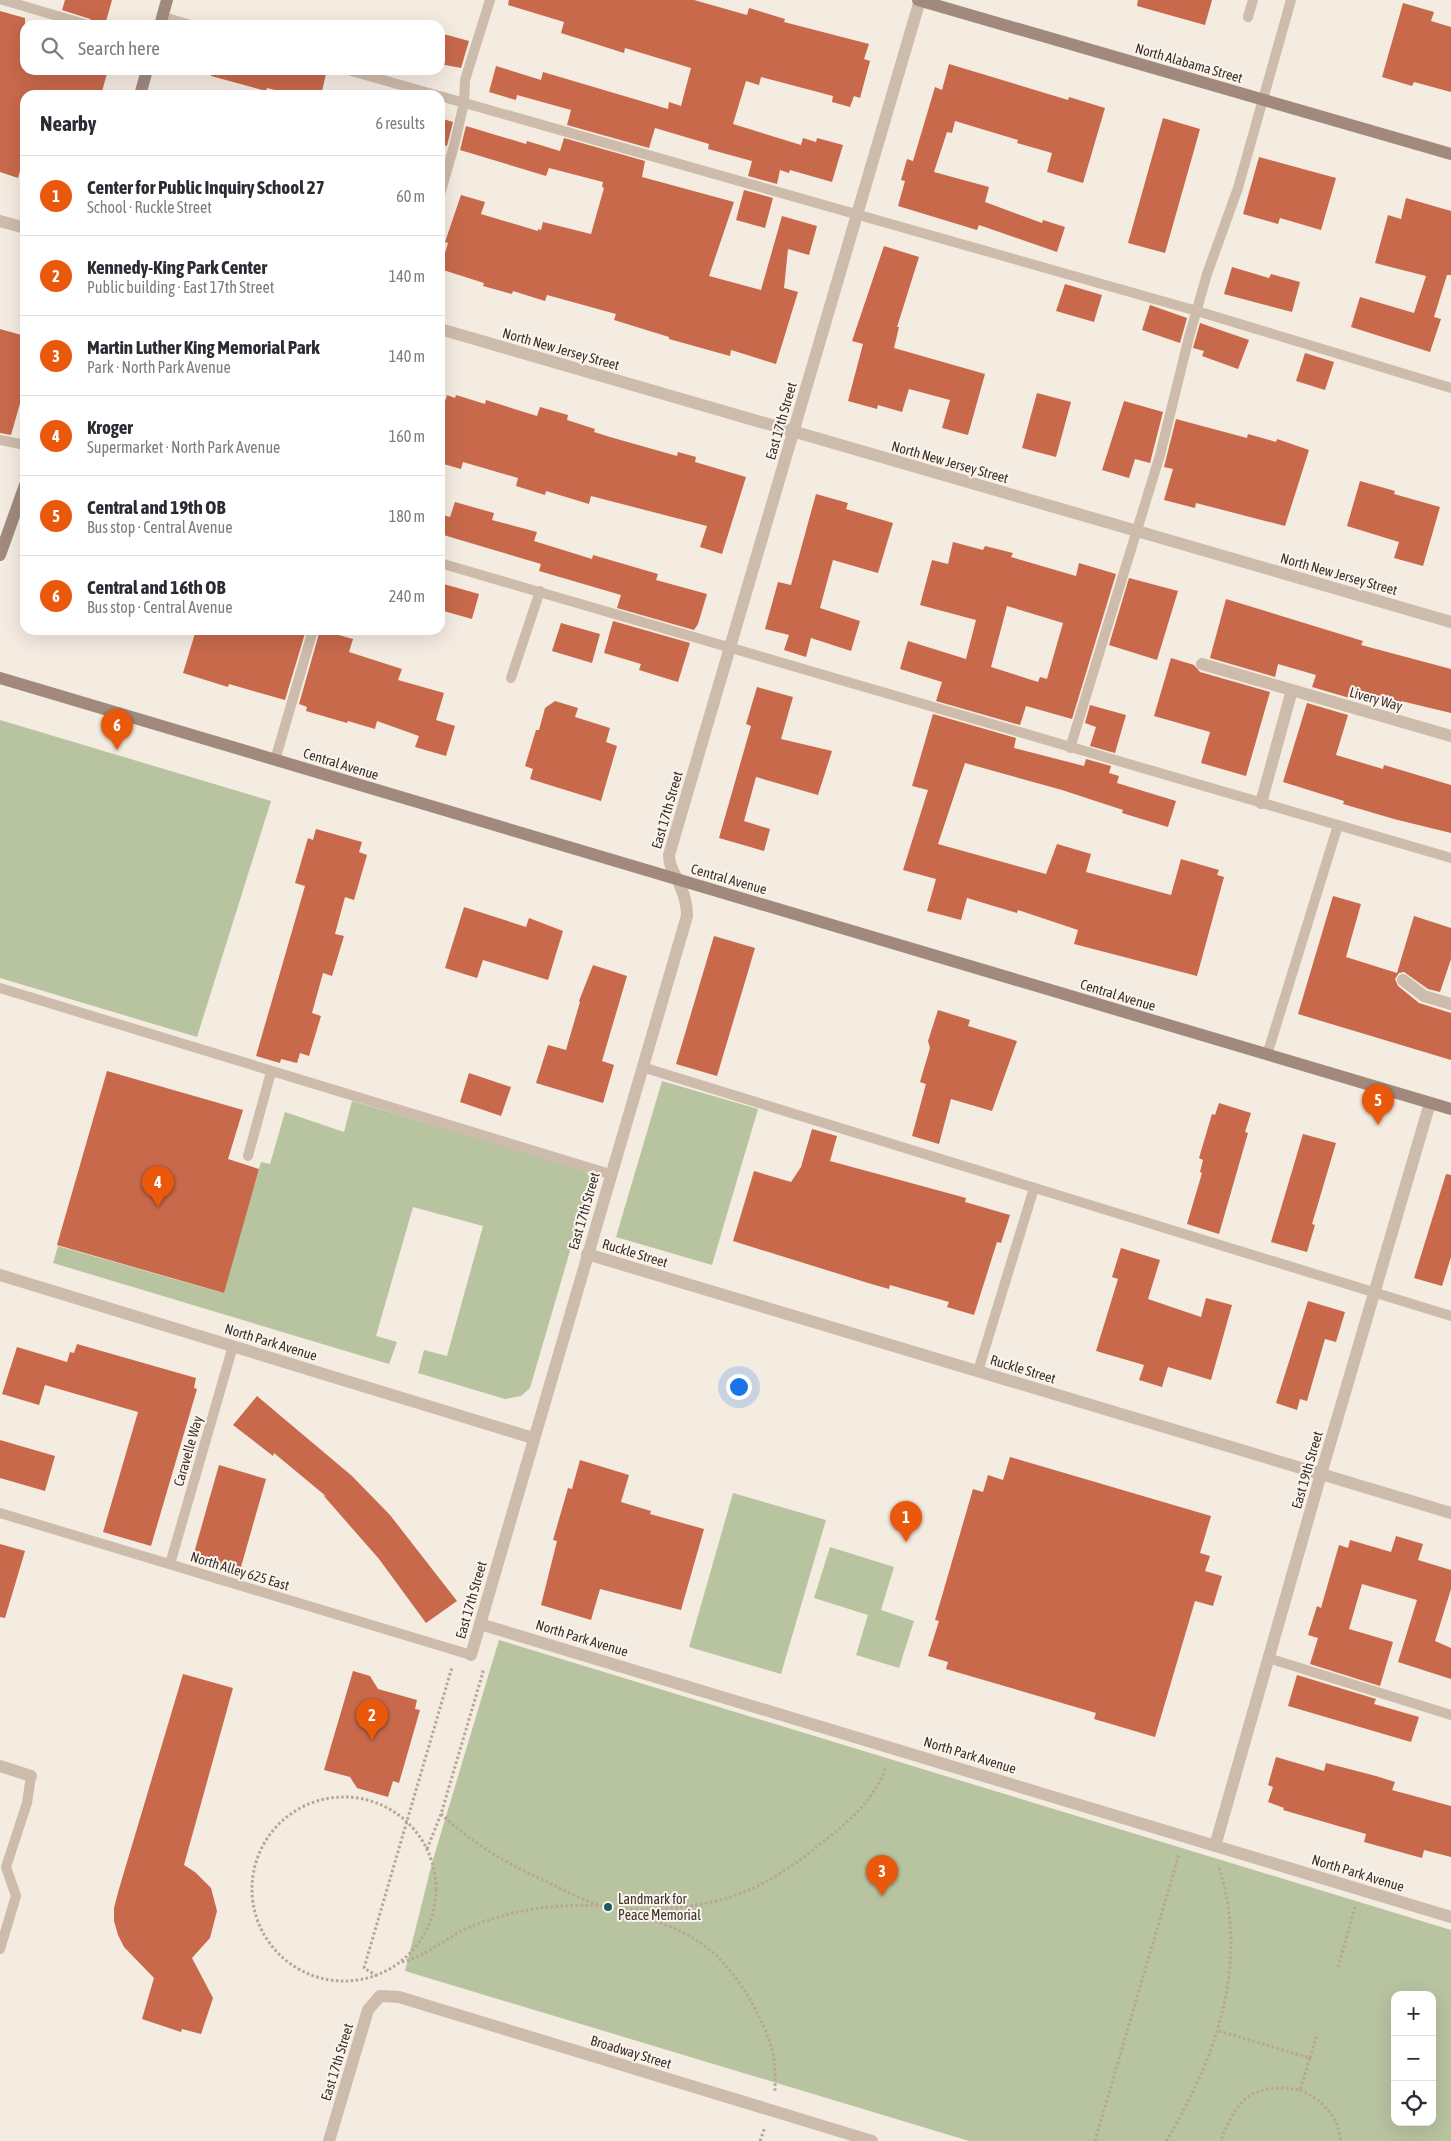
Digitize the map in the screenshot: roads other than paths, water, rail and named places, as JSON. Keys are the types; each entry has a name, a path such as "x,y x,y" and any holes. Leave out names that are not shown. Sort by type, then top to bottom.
{"main road":[{"path":"162,20 167,0"},
{"name":"North Alabama Street","path":"919,0 1451,154"},
{"path":"141,90 146,75"},
{"path":"0,555 20,499"},
{"name":"Central Avenue","path":"0,678 1451,1109"}],"street":[{"name":"East 17th Street","path":"471,1655 610,1174 687,916 686,902 678,880 673,874 669,854 919,0"},
{"path":"0,221 20,227"},
{"name":"North New Jersey Street","path":"445,331 1451,622"},
{"name":"Livery Way","path":"1202,664 1451,736"},
{"path":"1261,803 1292,690"},
{"path":"1403,980 1424,996 1451,1004"},
{"name":"East 19th Street","path":"1215,1846 1321,1474 1430,1103"},
{"name":"Ruckle Street","path":"587,1254 1451,1513"},
{"name":"North Park Avenue","path":"0,1275 534,1438"},
{"name":"North Park Avenue","path":"480,1624 893,1747 1451,1917"},
{"path":"0,1766 31,1776"},
{"name":"East 17th Street","path":"329,2141 368,2010 380,1996"},
{"name":"Broadway Street","path":"380,1996 399,1997 872,2141"}],"lane":[{"path":"4,0 71,20"},
{"path":"445,177 464,103 466,80 490,0"},
{"path":"1248,18 1252,0"},
{"path":"1070,748 1160,455 1207,274 1238,188 1291,0"},
{"path":"366,75 418,90"},
{"path":"445,97 1197,311 1451,388"},
{"path":"0,440 20,444"},
{"path":"445,564 1451,858"},
{"path":"511,678 540,591"},
{"path":"275,760 312,635"},
{"path":"1267,1055 1338,825"},
{"path":"0,988 610,1174"},
{"path":"642,1067 1374,1294 1451,1316"},
{"path":"248,1156 272,1072"},
{"path":"978,1371 1034,1188"},
{"name":"Caravelle Way","path":"170,1564 233,1346"},
{"name":"North Alley 625 East","path":"0,1513 471,1655"},
{"path":"1268,1658 1451,1715"},
{"path":"0,1949 16,1896 6,1867 26,1803 31,1776"}],"place":[{"name":"Central and 16th OB","path":"117,750"},
{"name":"Central and 19th OB","path":"1378,1125"},
{"name":"Kroger","path":"158,1207"},
{"name":"Center for Public Inquiry School 27","path":"906,1542"},
{"name":"Kennedy-King Park Center","path":"372,1740"},
{"name":"Martin Luther King Memorial Park","path":"882,1896"},
{"name":"Landmark for Peace Memorial","path":"608,1907"}]}
